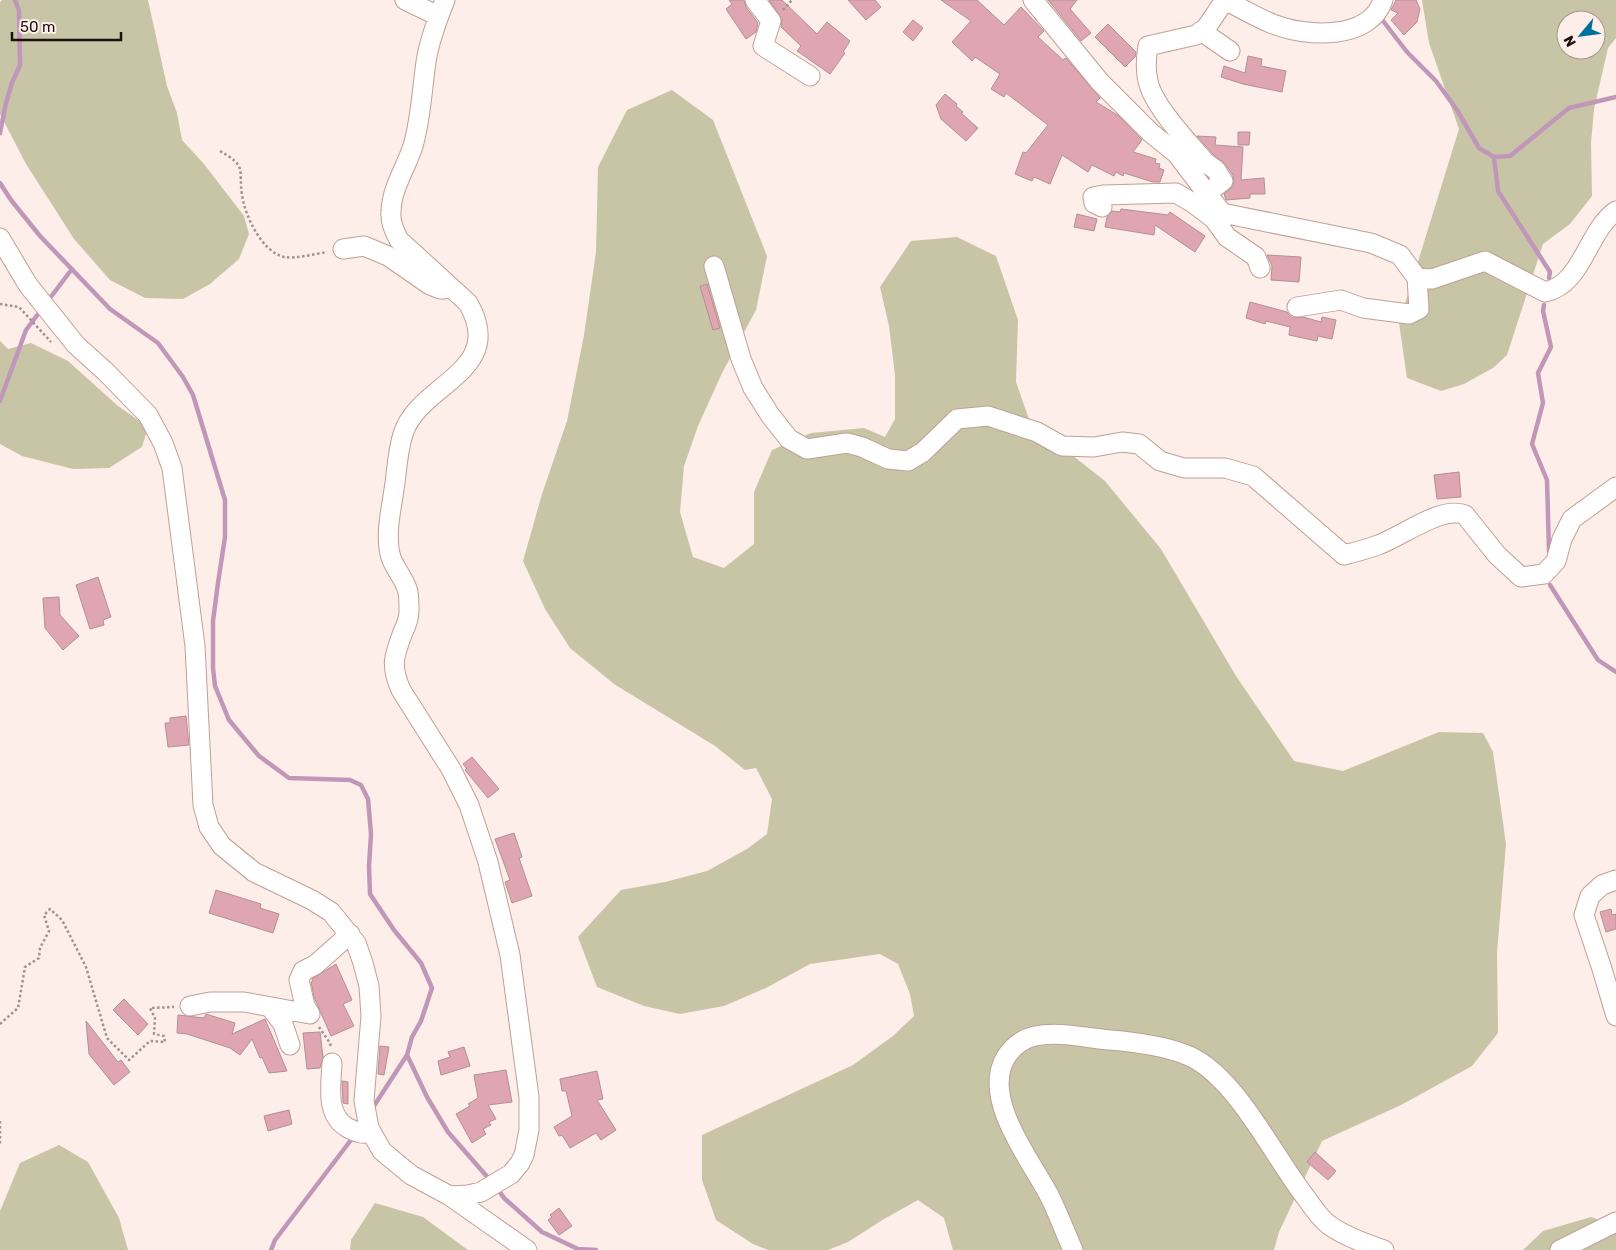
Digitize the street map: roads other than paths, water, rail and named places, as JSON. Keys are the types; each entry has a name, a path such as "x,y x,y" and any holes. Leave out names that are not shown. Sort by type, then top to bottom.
{"street":[{"path":"405,0 442,8 426,60 421,110 412,147 393,193 390,212 393,228 399,240 468,303 475,315 478,328 475,353 470,364 412,417 403,433 388,537 390,554 407,590 409,613 394,655 393,667 401,690 451,769 470,805 488,862 510,955 529,1097 529,1130 524,1155 520,1163 511,1174 481,1192 450,1196"},
{"path":"755,0 771,21 763,46 810,76"},
{"path":"1033,0 1100,82 1176,153 1207,193 1227,237 1256,257 1260,268"},
{"path":"1207,193 1223,181 1216,170 1206,164 1156,101 1148,83 1146,64 1148,46 1196,35 1206,28 1225,0 1274,25 1301,32 1320,34 1358,28 1378,8"},
{"path":"1201,31 1230,51"},
{"path":"1102,207 1094,202 1093,197 1103,195 1176,193 1218,216 1286,225 1371,243 1400,255 1417,278 1419,309 1409,314 1363,308 1341,300 1297,307"},
{"path":"1417,278 1432,279 1485,261 1545,292 1554,290 1562,285 1572,274 1603,225 1616,211"},
{"path":"0,238 28,286 59,325 76,345 106,372 148,415 163,443 172,468 195,646 202,805 209,827 222,846 254,872 312,900 330,912 356,943 364,963 369,986 371,1016 363,1131"},
{"path":"343,249 364,246 388,256 440,289 452,287"},
{"path":"714,266 741,359 753,388 770,415 789,439 807,449 847,443 862,447 888,459 908,461 923,452 957,419 988,416 1037,432 1062,446 1094,447 1122,442 1139,444 1160,462 1184,468 1225,468 1253,476 1344,555 1379,545 1438,516 1458,512 1465,514 1496,555 1520,577 1544,574 1556,560 1562,539 1572,519 1616,486"},
{"path":"1616,880 1602,884 1590,896 1584,915 1616,1016"},
{"path":"190,1006 210,1002 244,1002 310,1014 305,1006 299,980 303,971 315,965 350,934"},
{"path":"270,1007 283,1024 290,1045"},
{"path":"1073,1250 1049,1195 1018,1139 1002,1105 999,1089 998,1081 1002,1064 1010,1050 1024,1039 1045,1034 1138,1042 1186,1054 1202,1064 1220,1077 1244,1107 1294,1184 1316,1212 1329,1225 1356,1240 1384,1250"},
{"path":"332,1063 331,1106 335,1117 342,1124 363,1131 401,1167 432,1188 450,1196 527,1250"},
{"path":"1560,1250 1616,1222"}],"waterway":[{"path":"0,133 6,103 20,65 19,11 15,0"},
{"path":"1380,17 1407,52 1436,81 1457,110 1479,148 1494,157 1510,156 1569,108 1616,97"},
{"path":"1494,157 1498,191 1550,272 1549,278"},
{"path":"0,183 40,236 110,309 158,343 183,377 193,395 225,500 225,537 213,621 215,686 229,720 259,756 289,778 350,780 361,785 368,799 371,834 370,894 394,930 421,963 432,988 421,1021 412,1037 407,1055 427,1097 448,1132 490,1180"},
{"path":"47,302 72,269"},
{"path":"1544,305 1543,311 1551,347 1538,373 1543,403 1532,444 1547,480 1549,551"},
{"path":"0,401 26,330 41,310"},
{"path":"1550,585 1598,660 1616,672"},
{"path":"372,1109 407,1055"},
{"path":"271,1250 275,1240 354,1136"},
{"path":"497,1188 504,1198 542,1232 578,1249 596,1250"}]}
